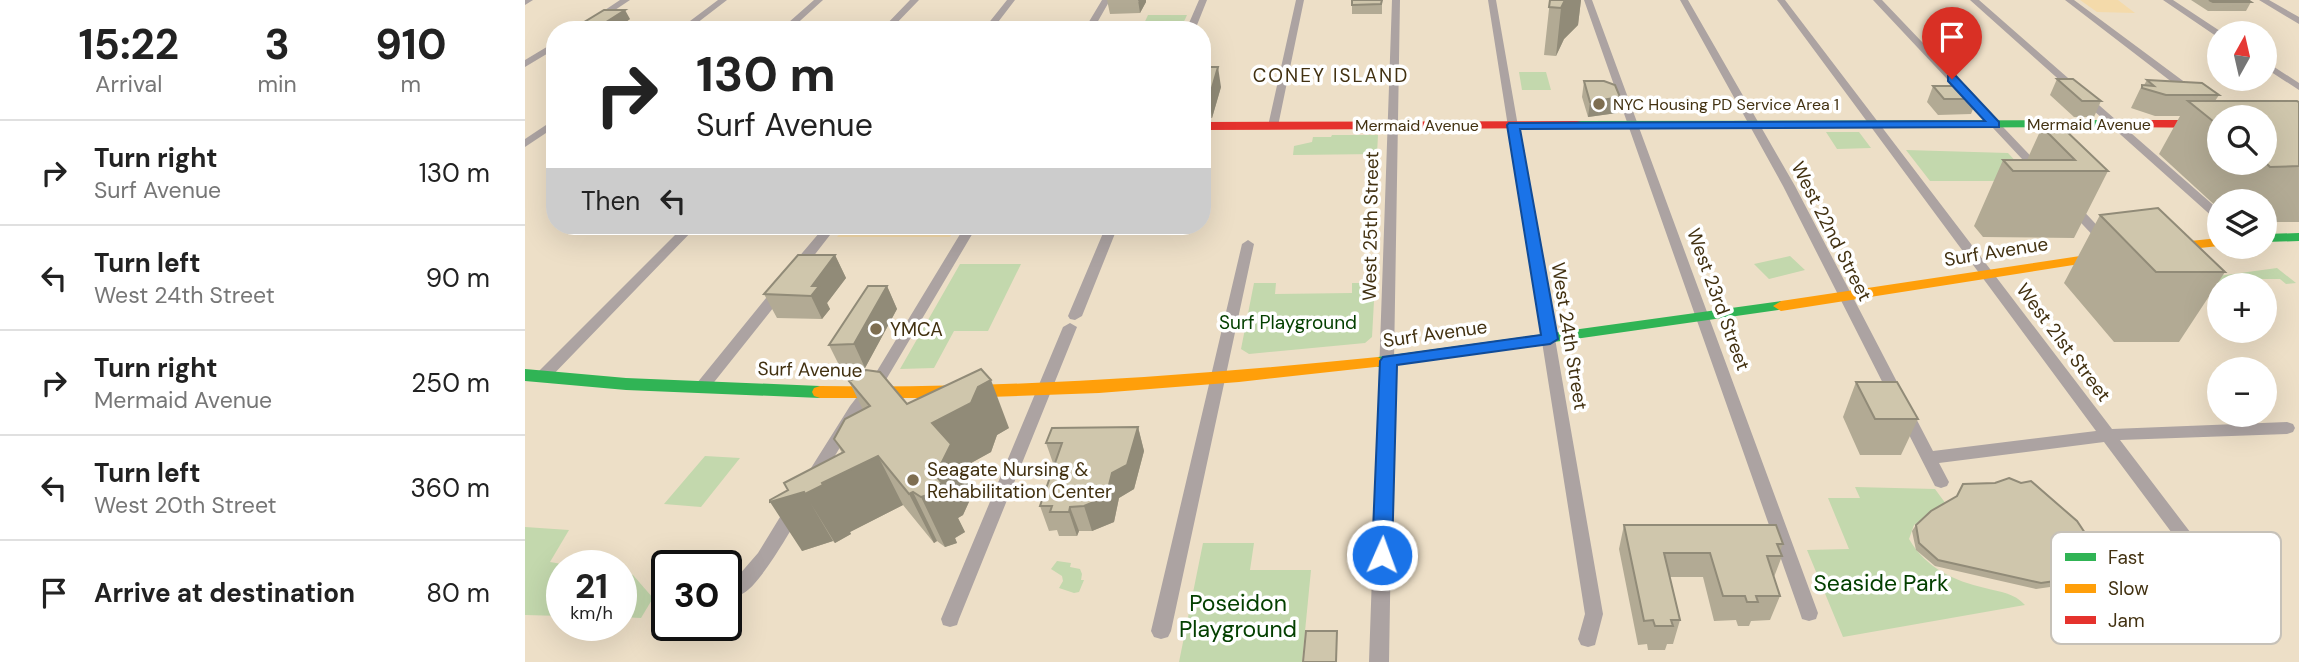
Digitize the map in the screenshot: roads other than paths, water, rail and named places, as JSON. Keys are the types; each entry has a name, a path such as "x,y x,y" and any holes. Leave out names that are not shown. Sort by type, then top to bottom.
{"main road":[{"name":"Mermaid Avenue","path":"1211,126 2114,124 2207,118"},
{"path":"2277,238 2299,237"},
{"path":"2157,249 2207,243"},
{"name":"Surf Avenue","path":"525,375 702,387 869,391 1045,388 1218,378 1388,361 1550,339 1987,274 2115,251"}],"street":[{"path":"593,21 626,0"},
{"path":"694,21 723,0"},
{"path":"794,21 819,0"},
{"path":"894,21 915,0"},
{"path":"994,21 1011,0"},
{"path":"1094,21 1106,0"},
{"path":"1194,21 1203,0"},
{"path":"1273,126 1300,0"},
{"name":"West 25th Street","path":"1379,662 1396,0"},
{"name":"West 24th Street","path":"1492,0 1594,614 1588,639"},
{"name":"West 23rd Street","path":"1588,0 1809,613"},
{"name":"West 22nd Street","path":"1685,0 1845,295 1941,482"},
{"name":"West 21st Street","path":"1781,0 2181,532"},
{"path":"1877,0 2049,181"},
{"path":"1974,0 2207,205"},
{"path":"2069,0 2206,103"},
{"path":"2167,0 2207,26"},
{"path":"2263,0 2299,21"},
{"path":"525,64 546,51"},
{"path":"2277,72 2299,87"},
{"path":"525,127 546,125"},
{"path":"525,144 546,129"},
{"path":"2058,191 2115,251"},
{"path":"543,377 682,235"},
{"path":"702,387 824,235"},
{"path":"742,583 764,558 965,235"},
{"path":"950,619 1108,235"},
{"path":"1161,631 1248,244"},
{"path":"1928,458 2108,435 2287,428"}],"place":[{"name":"NYC Housing PD Service Area 1","path":"1599,104"},
{"name":"YMCA","path":"876,329"},
{"name":"Seagate Nursing & Rehabilitation Center","path":"913,480"}],"district":[{"name":"CONEY ISLAND","path":"1331,75"}],"park label":[{"name":"Surf Playground","path":"1288,322"},
{"name":"Seaside Park","path":"1881,583"},
{"name":"Poseidon Playground","path":"1238,616"}]}
